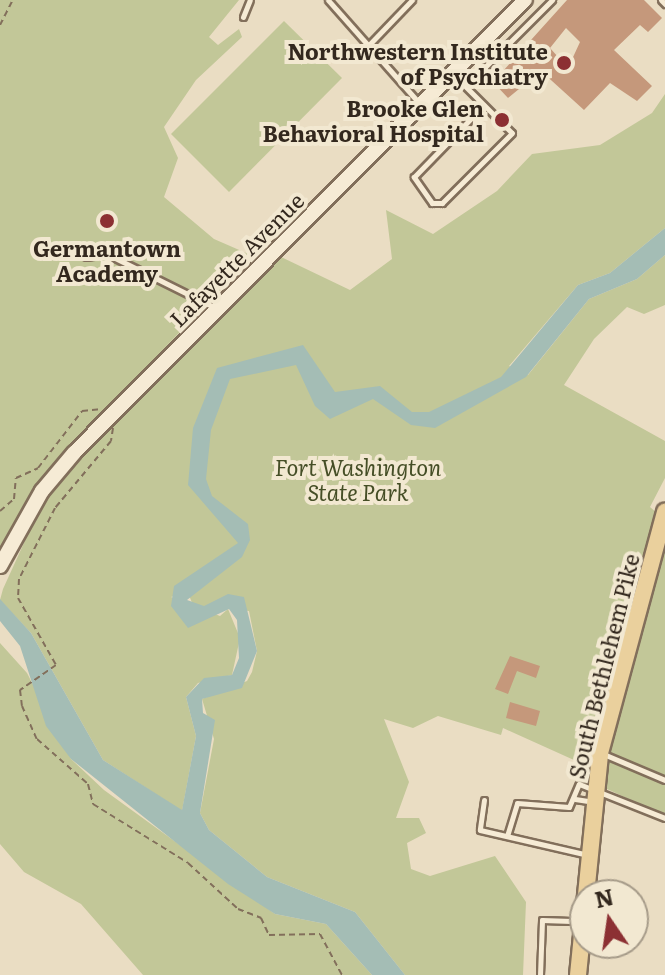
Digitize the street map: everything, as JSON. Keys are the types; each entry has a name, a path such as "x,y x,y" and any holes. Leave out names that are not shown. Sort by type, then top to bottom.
{"main road":[{"name":"Lafayette Avenue","path":"0,566 51,478 525,0"},
{"name":"South Bethlehem Pike","path":"585,879 600,753 664,517"}],"lane":[{"path":"243,17 250,0"},
{"path":"328,0 365,49 420,105"},
{"path":"365,49 412,0"},
{"path":"466,86 552,0"},
{"path":"453,73 512,133 442,203 432,203 414,177 484,105"},
{"path":"86,257 107,254 217,309"},
{"path":"600,753 665,780"},
{"path":"507,836 517,803 569,807 579,784 594,795 665,818"},
{"path":"575,799 594,795"},
{"path":"484,800 480,830 588,855"},
{"path":"540,975 542,920 569,921"}],"path":[{"path":"0,25 13,0"},
{"path":"0,511 14,499 19,475 30,473 86,407 106,413"},
{"path":"112,424 111,441 49,518 17,593 56,665 23,687 20,700 37,739 88,784 93,804 188,863 238,909 261,918 269,935 320,934 342,975"}],"green space":[{"name":"Germantown Academy","path":"0,0 239,0 209,37 218,45 239,29 242,37 196,80 164,127 178,158 164,197 214,239 253,256 53,464 0,552"},
{"path":"284,21 342,78 229,192 171,134"},
{"name":"Fort Washington State Park","path":"665,94 665,228 610,273 578,285 509,366 528,375 589,299 637,279 665,255 665,305 644,314 627,307 594,339 564,385 665,441 665,478 650,507 665,520 665,816 605,788 585,765 503,728 501,735 438,716 413,728 384,719 409,782 396,818 419,818 426,833 407,843 411,869 430,876 495,856 526,902 523,975 405,975 355,912 267,877 209,830 200,813 214,739 202,699 247,681 252,672 257,651 249,611 193,605 188,593 199,588 171,597 220,616 228,609 240,638 232,675 198,683 186,697 196,736 182,811 103,760 31,633 0,600 3,589 49,488 279,256 350,290 392,259 386,210 433,234 497,191 532,154 600,145 652,113"},
{"path":"0,643 27,673 71,759 104,790 275,914 326,924 372,975 143,975 81,904 24,872 0,844"}],"water":[{"path":"665,228 665,255 637,279 589,299 526,377 435,428 411,425 373,399 330,419 315,406 296,365 230,379 211,430 206,479 212,496 248,524 250,540 242,557 187,600 204,606 228,594 244,597 257,651 242,688 202,699 203,713 215,720 200,813 209,830 267,877 355,912 405,975 372,975 326,924 275,914 228,884 71,759 46,726 20,646 0,621 0,599 31,633 103,760 182,810 196,736 186,697 204,678 232,675 239,658 237,620 229,609 188,628 171,606 174,586 238,543 188,485 193,428 217,368 303,345 335,392 380,386 412,412 429,412 501,377 578,285 610,273"}],"building":[{"path":"567,0 644,0 662,18 648,32 640,25 614,50 652,86 637,101 610,83 584,110 541,71 508,98 493,82","holes":["566,28 580,42 568,68 550,48"]},
{"path":"510,656 540,666 536,678 517,671 508,694 495,689"},
{"path":"510,702 540,711 536,726 506,718"}],"place":[{"name":"Northwestern Institute of Psychiatry","path":"564,63"},
{"name":"Brooke Glen Behavioral Hospital","path":"502,120"},
{"name":"Germantown Academy","path":"107,221"}]}
